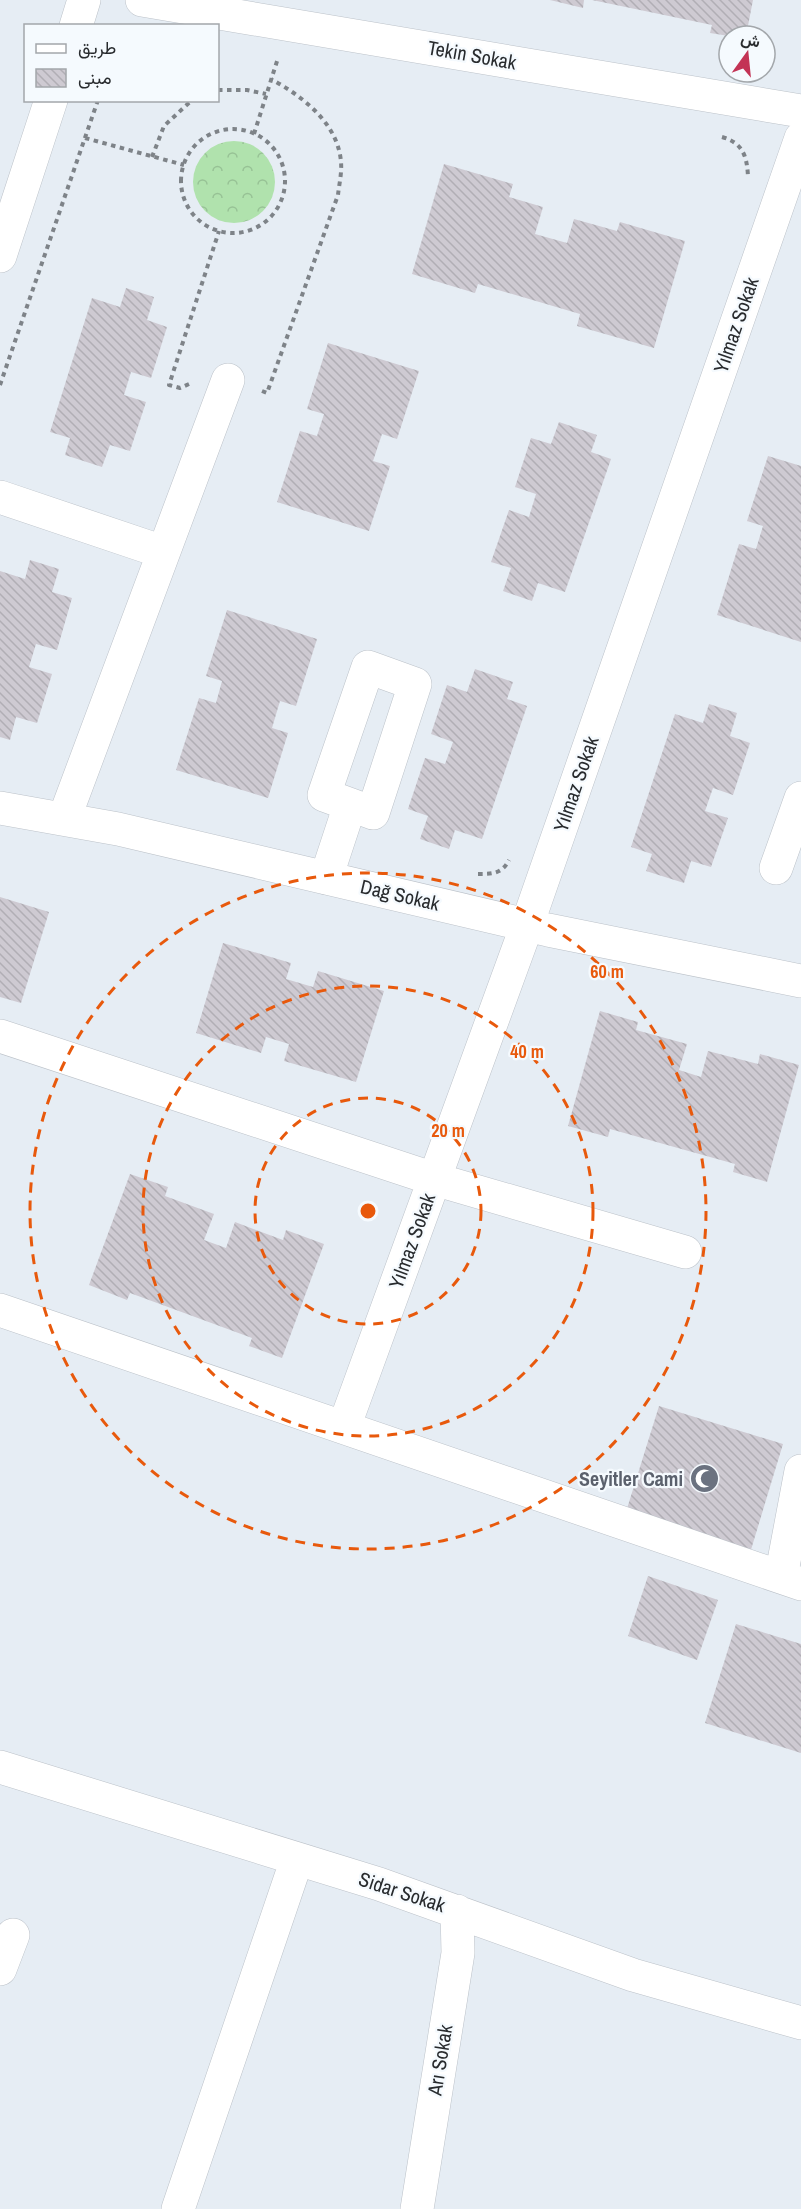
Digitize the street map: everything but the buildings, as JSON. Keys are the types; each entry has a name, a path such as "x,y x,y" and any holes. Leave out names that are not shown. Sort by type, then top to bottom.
{"street":[{"path":"77,24 84,0"},
{"name":"Tekin Sokak","path":"142,0 801,111"},
{"path":"0,256 50,102"},
{"name":"Yılmaz Sokak","path":"344,1428 527,925 801,138"},
{"path":"64,819 228,380"},
{"path":"0,497 163,552"},
{"path":"776,868 801,798"},
{"path":"326,878 350,805"},
{"name":"Dağ Sokak","path":"0,808 118,829 527,925 801,981"},
{"path":"0,1035 434,1179 685,1252"},
{"path":"0,1310 791,1580 801,1471"},
{"name":"Sidar Sokak","path":"0,1767 457,1911 633,1975 801,2023"},
{"path":"178,2209 297,1859"},
{"name":"Arı Sokak","path":"417,2209 458,1953 457,1911"},
{"path":"0,1969 13,1935"}],"path":[{"path":"254,134 280,52"},
{"path":"219,231 169,385 180,388 206,373 267,393 338,195 341,162 337,143 315,110 297,93 271,79"},
{"path":"219,90 247,90 266,94"},
{"path":"0,385 97,102"},
{"path":"152,157 164,126 190,102"},
{"path":"228,129 246,130 254,134 274,149 282,164 286,180 283,198 275,213 262,225 247,231 230,233 212,229 198,220 187,207 181,190 181,173 187,156 197,143 212,133 228,129"},
{"path":"715,135 733,140 744,153 748,180"},
{"path":"85,138 184,165"},
{"path":"472,874 494,874 505,867 510,857"}],"green space":[{"path":"226,141 242,141 257,148 268,159 275,174 272,198 263,211 242,223 226,223 211,216 200,205 193,190 193,174 200,159 211,148"}],"place":[{"name":"Seyitler Cami","path":"704,1479"}]}
